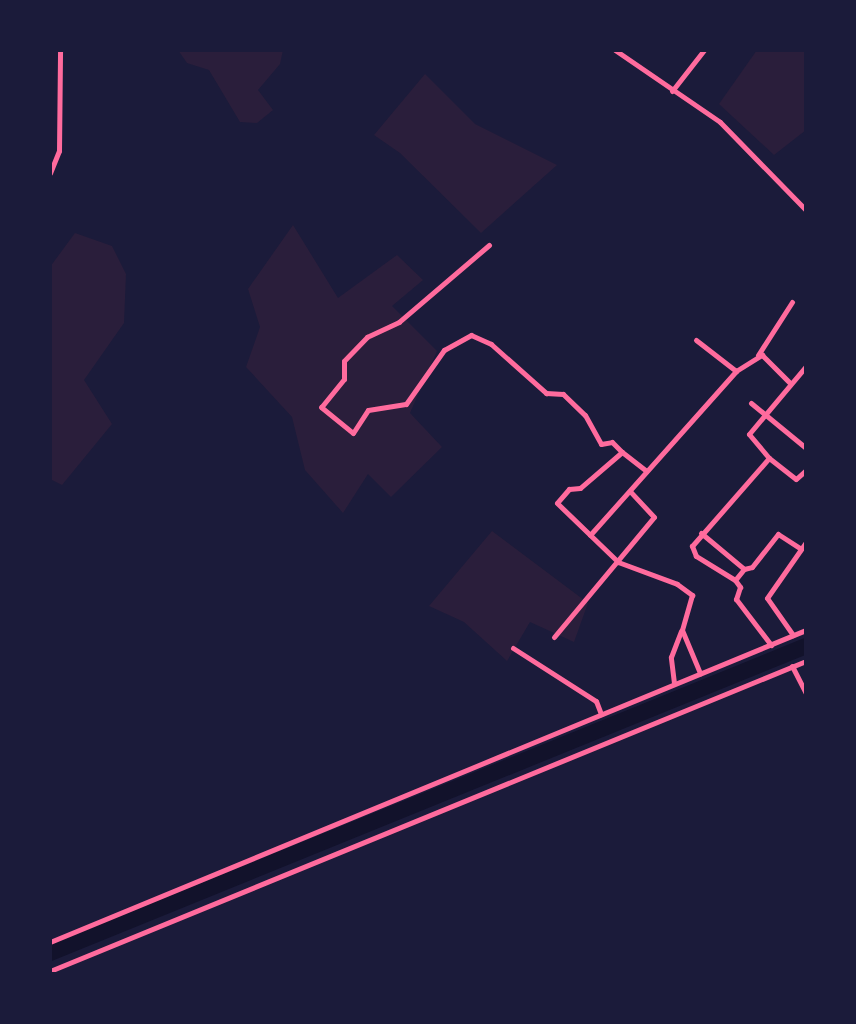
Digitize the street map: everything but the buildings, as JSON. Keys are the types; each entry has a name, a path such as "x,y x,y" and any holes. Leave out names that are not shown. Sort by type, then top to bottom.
{"street":[{"path":"50,173 59,151 60,50"},
{"path":"615,50 720,122 806,210"},
{"path":"672,91 704,50"},
{"path":"489,245 399,322 374,330 344,361 344,379 321,407 353,433 368,410 406,404 444,350 471,335 491,344 546,393 563,394 585,415 601,444 612,442 646,471"},
{"path":"590,535 725,377 757,355 792,302"},
{"path":"696,340 736,371"},
{"path":"757,355 789,382"},
{"path":"806,366 763,413 749,434 769,458 796,479 806,470"},
{"path":"751,403 806,448"},
{"path":"622,452 557,501 618,562 692,595 671,657 674,683"},
{"path":"769,458 701,533 691,552 735,580 740,587 736,599 771,645"},
{"path":"554,637 654,517 630,491"},
{"path":"701,533 744,569"},
{"path":"735,580 744,569 752,567 778,534 801,549"},
{"path":"793,635 767,598 806,542"},
{"path":"682,630 700,673"},
{"path":"50,942 806,630"},
{"path":"513,648 596,701 601,714"},
{"path":"50,971 806,661"},
{"path":"792,666 806,693"}],"shaded area":[{"path":"178,50 283,50 280,64 258,90 273,110 257,123 240,122 209,70 187,63"},
{"path":"757,50 806,50 806,130 774,155 719,104"},
{"path":"425,74 475,124 557,165 481,233 400,153 374,135"},
{"path":"293,225 338,298 397,255 423,280 392,306 437,351 410,413 442,447 391,497 368,474 343,513 305,470 292,417 246,367 260,327 248,289"},
{"path":"75,233 112,246 126,274 124,323 84,380 112,424 62,485 50,479 50,267"},
{"path":"492,531 588,603 574,642 530,622 507,661 464,622 429,606"}],"waterway":[{"path":"50,953 806,646"}]}
